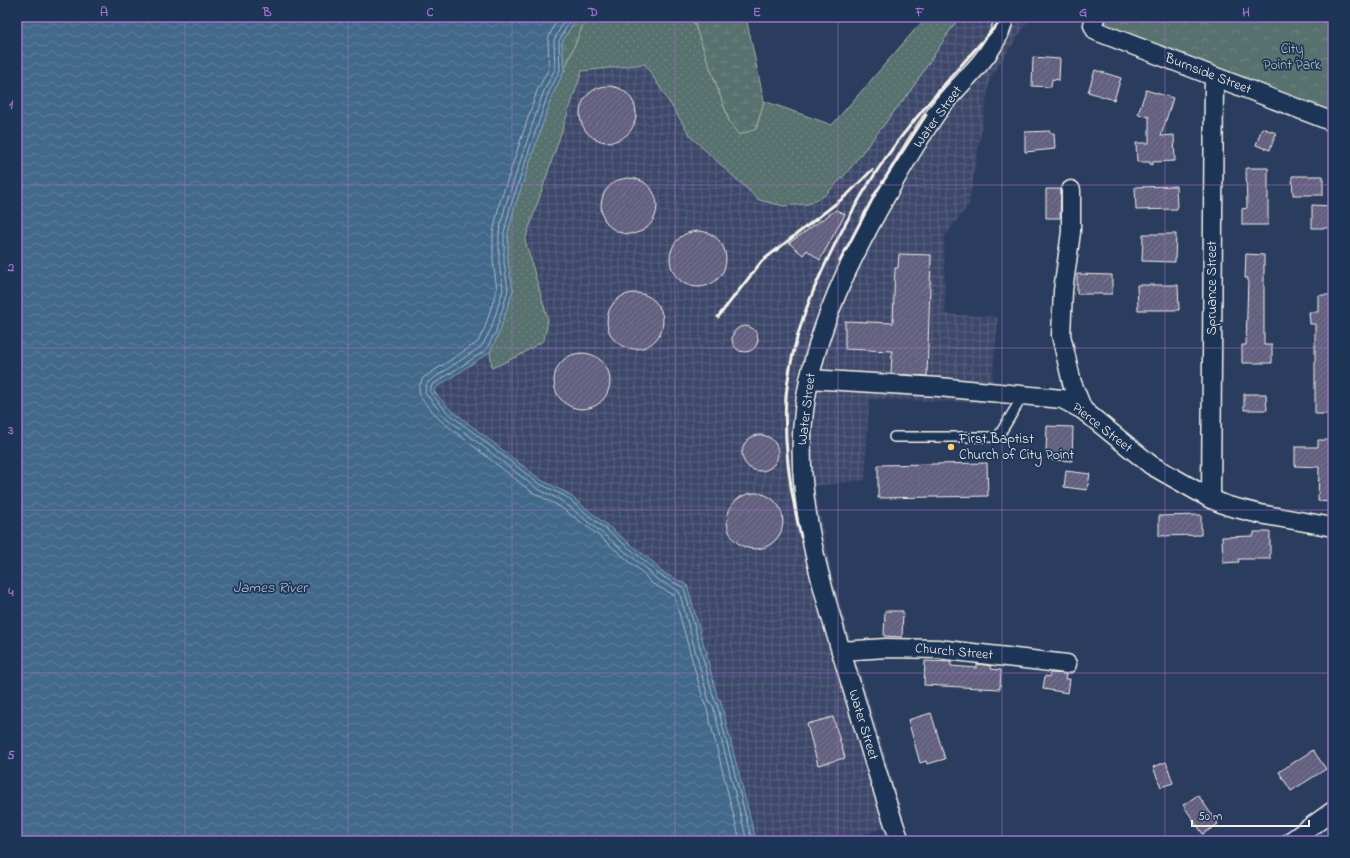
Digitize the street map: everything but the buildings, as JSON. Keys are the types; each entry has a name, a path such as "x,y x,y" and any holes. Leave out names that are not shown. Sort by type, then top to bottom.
{"street":[{"name":"Water Street","path":"900,841 890,816 841,651 814,550 803,491 801,448 803,412 809,379 820,339 844,276 891,186 939,110 998,38 1005,17"},
{"name":"Burnside Street","path":"1094,17 1093,25 1096,31 1333,122"},
{"name":"Spruance Street","path":"1211,499 1214,77"},
{"path":"1071,190 1071,232 1062,291 1061,335 1072,383 1083,410"},
{"name":"Pierce Street","path":"809,379 1024,394 1062,399 1083,410 1150,465 1211,499 1228,506 1260,514 1333,527"},
{"name":"Church Street","path":"841,651 886,648 938,649 1068,664"},
{"path":"1291,841 1333,810"}],"lane":[{"path":"894,437 998,437 1024,394"}],"shaded area":[{"path":"959,17 1031,17 990,78 969,204 944,237 945,314 998,317 990,403 869,399 865,480 814,486 834,584 904,819 849,841 756,841 735,756 687,585 660,571 654,563 567,493 541,480 450,409 434,392 434,389 490,352 492,368 548,320 525,240 582,71 645,64 692,138 759,200 784,206 824,196 844,176 911,90"}],"green space":[{"path":"573,17 586,17 564,71 562,42 574,22"},
{"path":"586,17 692,17 730,123 756,129 764,101 832,125 926,17 959,17 911,90 844,176 824,196 808,204 784,206 759,200 692,138 645,64 582,71 525,240 548,320 544,340 522,354 492,368 490,352 499,333 513,290 508,262 508,233 514,209 552,96"},
{"path":"692,17 746,17 764,101 756,129 739,135 730,123"},
{"name":"City Point Park","path":"1102,17 1333,17 1333,117 1108,30"}],"water":[{"name":"James River","path":"17,17 573,17 574,22 562,42 564,71 552,96 514,209 508,233 508,262 513,290 499,333 490,352 434,389 434,392 450,409 541,480 567,493 654,563 660,571 687,585 705,649 708,653 706,653 718,699 720,699 756,841 17,841"}],"railway":[{"path":"801,537 788,467 785,414 788,380 794,348 809,301 840,233 872,178 896,143 932,99 1004,17"},
{"path":"840,261 875,194 926,115"},
{"path":"718,317 762,261 847,195 872,170"}],"place":[{"name":"First Baptist Church of City Point","path":"951,447"}]}
